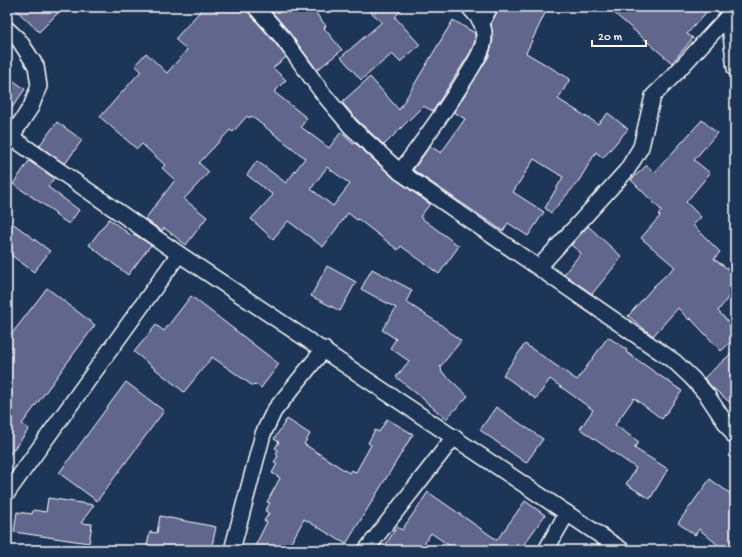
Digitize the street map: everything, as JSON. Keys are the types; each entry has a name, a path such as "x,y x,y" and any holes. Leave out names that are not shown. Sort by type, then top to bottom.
{"street":[{"path":"254,7 282,37 324,95 351,127 400,172 675,362 707,395 735,437"},
{"path":"400,172 436,124 478,57 484,39 482,22 469,7"},
{"path":"482,22 490,7"},
{"path":"538,267 627,170 641,147 653,96 674,75 728,11"},
{"path":"728,11 735,69"},
{"path":"7,29 19,40 36,66 39,86 31,107 9,140 622,550"},
{"path":"7,493 179,254"},
{"path":"232,550 263,434 274,410 324,350"},
{"path":"366,550 454,437"},
{"path":"546,550 567,513"}],"building":[{"path":"13,7 64,7 39,32"},
{"path":"204,7 246,7 249,13 286,57 273,68 286,80 274,92 307,118 301,127 329,148 341,132 395,179 430,204 420,217 459,246 439,274 401,246 398,250 348,213 323,247 288,221 273,239 251,219 273,195 247,175 257,161 286,183 305,158 251,116 249,118 247,116 233,132 230,130 199,163 209,172 184,199 207,217 186,245 164,228 162,231 145,219 175,180 162,168 165,165 142,144 137,149 100,117 141,71 135,65 146,53 167,73 187,50 175,39","holes":["327,167 350,184 333,206 311,189"]},
{"path":"268,7 311,7 326,26 324,28 342,50 317,70 289,32"},
{"path":"365,7 404,7 395,17 420,45 400,62 392,54 361,80 341,57 382,22"},
{"path":"499,7 548,7 526,53 570,79 558,99 598,124 608,113 628,129 603,158 596,152 578,182 551,213 545,208 563,177 534,159 513,192 544,212 528,236 508,223 503,231 413,170 430,146 441,153 465,119 454,112 489,56 493,39 491,24"},
{"path":"607,7 711,7 687,34 693,38 672,63"},
{"path":"453,20 475,33 475,41 470,53 433,111 423,106 384,145 358,121 342,102 370,77 399,110"},
{"path":"7,76 25,89 7,115"},
{"path":"702,120 717,133 694,160 710,173 686,202 701,217 693,225 720,252 714,259 735,274 735,288 718,311 735,329 735,338 721,351 690,318 689,320 678,308 653,336 628,316 655,285 675,267 641,238 660,216 658,214 662,211 631,180 647,165 654,173"},
{"path":"57,122 82,140 65,164 39,146"},
{"path":"29,161 54,178 48,187 79,210 69,224 55,215 56,213 13,184"},
{"path":"7,219 50,251 34,272 7,252"},
{"path":"109,219 132,236 134,234 151,245 128,275 89,245"},
{"path":"588,226 622,257 592,294 564,274 581,253 571,245"},
{"path":"327,266 356,282 340,311 311,296"},
{"path":"372,269 412,290 406,302 440,324 461,341 440,367 442,369 441,371 468,396 446,419 396,377 409,361 390,348 396,339 382,330 396,308 361,289"},
{"path":"47,288 95,325 22,424 29,429 7,458 7,340"},
{"path":"191,296 279,364 261,388 255,384 253,386 212,357 184,392 134,352 156,325 164,331"},
{"path":"608,337 627,350 626,352 682,391 662,419 634,398 615,425 639,442 634,448 668,469 650,499 626,484 636,468 580,429 593,410 550,379 536,399 503,375 525,344 577,380"},
{"path":"735,350 735,407 704,378"},
{"path":"126,382 164,411 97,501 59,473"},
{"path":"496,407 543,439 526,463 480,430"},
{"path":"287,419 310,434 304,444 349,473 351,470 356,472 371,445 368,443 375,430 379,432 387,419 413,434 346,544 304,519 287,550 253,550 267,522 264,521 269,513 265,511 270,503 267,502 280,478 272,473 277,464 274,462 278,456 276,454 278,450 275,448 279,442 274,439"},
{"path":"710,479 735,497 735,550 724,550 699,529 695,535 678,523"},
{"path":"428,492 497,540 525,501 545,515 520,550 456,550 431,533 420,550 382,550 397,527 402,530"},
{"path":"48,498 94,505 81,523 92,524 89,543 14,532 17,512 32,514 33,510 46,512"},
{"path":"160,516 216,527 211,550 146,550 150,532 157,533"}]}
